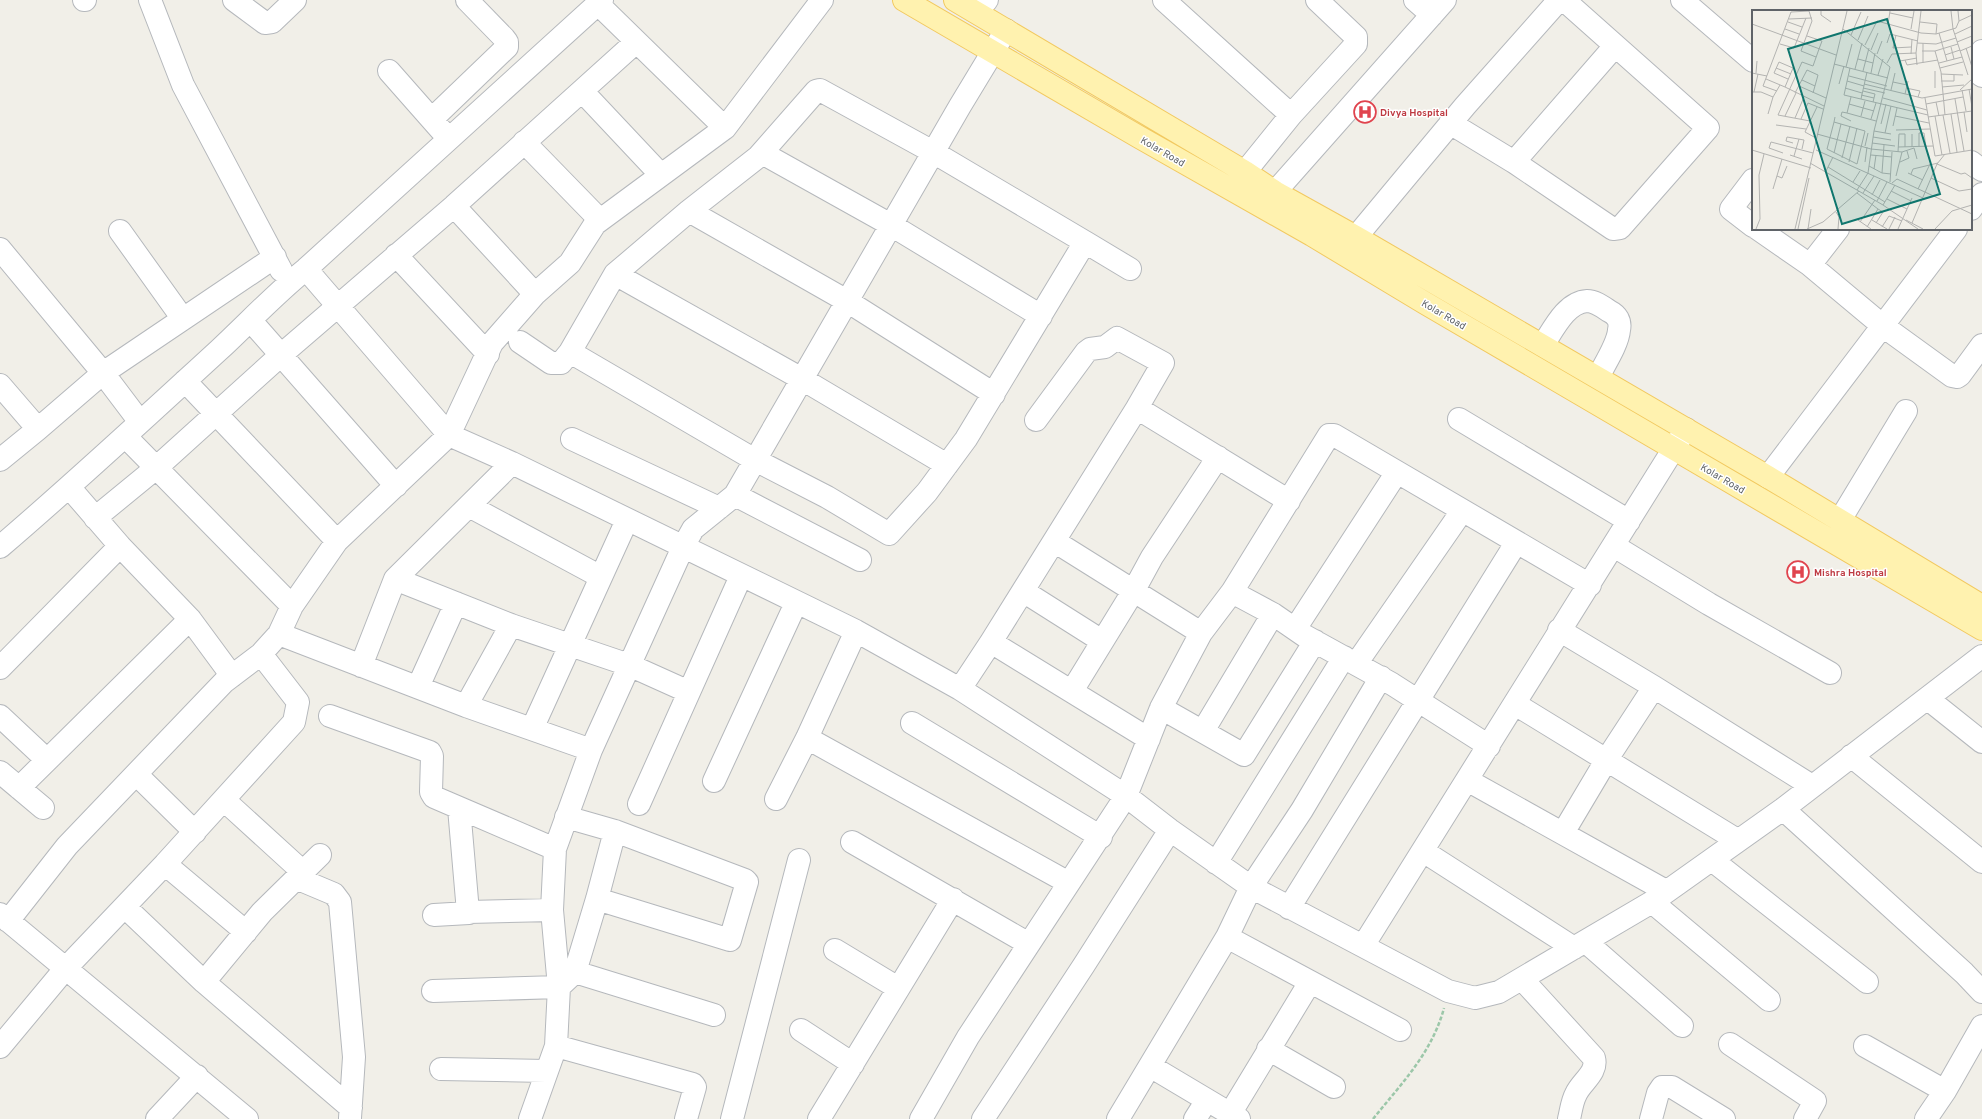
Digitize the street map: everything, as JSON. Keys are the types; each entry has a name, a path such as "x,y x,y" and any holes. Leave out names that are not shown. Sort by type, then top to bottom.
{"main road":[{"name":"Kolar Road","path":"904,0 1312,235 1673,449 1982,629"},
{"path":"955,0 981,6 1006,30 1245,172 1275,192 1356,237 1598,377 1982,606"}],"street":[{"path":"150,0 183,85 289,283"},
{"path":"234,0 265,23 272,22 295,0"},
{"path":"432,119 507,47 507,42 504,38 467,0"},
{"path":"247,1119 197,1076 4,918 67,846 224,682 261,654 279,634 292,606 337,541 449,435 492,343 535,294 570,264 600,220 725,128 822,0"},
{"path":"1245,172 1292,115 1356,44 1356,37 1317,0"},
{"path":"1275,192 1438,8 1415,0"},
{"path":"1356,237 1450,123 1559,0"},
{"path":"1450,123 1514,162 1617,230 1708,128 1564,0"},
{"path":"1682,0 1752,60"},
{"path":"1168,1 1292,115"},
{"path":"0,547 69,487 251,321 289,283 306,270 600,2 636,42 725,128"},
{"path":"530,1119 556,1046 559,987 552,910 555,849 591,750 683,547 693,530 727,501 755,460 933,152 1006,30"},
{"path":"95,518 156,468 281,355 454,206 636,42"},
{"path":"1514,162 1614,46"},
{"path":"1982,51 1972,68 1982,76"},
{"path":"389,71 450,139"},
{"path":"520,342 551,363 561,363 570,352 615,274 689,211 762,153 816,92 820,90 933,152 1130,269"},
{"path":"582,91 660,175"},
{"path":"524,142 600,220"},
{"path":"762,153 891,225 1041,316"},
{"path":"1972,163 1982,170"},
{"path":"1752,181 1731,209 1752,225"},
{"path":"1972,208 1982,194"},
{"path":"454,206 535,294"},
{"path":"689,211 847,301 994,394"},
{"path":"1759,230 1810,266 1883,326 1952,376 1957,377 1982,345"},
{"path":"1810,266 1837,230"},
{"path":"1768,477 1955,230"},
{"path":"120,231 183,319"},
{"path":"570,352 755,460 828,497 889,534 928,492 966,439 1085,242"},
{"path":"0,249 103,373 132,429 156,468 292,606"},
{"path":"396,255 488,354"},
{"path":"0,460 103,373 275,257"},
{"path":"306,270 449,435 512,463 856,631 960,689 1126,796 1170,830 1251,887 1448,991 1475,998 1499,992 1659,897 1712,860 1737,840 1783,809 1982,656"},
{"path":"615,274 802,379 947,464"},
{"path":"1543,345 1562,317 1578,304 1587,301 1596,303 1615,314 1620,322 1620,332 1598,377"},
{"path":"251,321 396,486"},
{"path":"960,689 1023,591 1163,363 1117,338 1105,347 1090,349 1086,352 1036,420"},
{"path":"185,381 337,541"},
{"path":"0,385 38,429"},
{"path":"1136,408 1289,501"},
{"path":"1840,520 1906,411"},
{"path":"1459,419 1629,520"},
{"path":"1363,946 1515,704 1559,630 1590,585 1686,429"},
{"path":"921,1119 968,1037 1101,837 1126,796 1160,708 1202,633 1232,592 1331,434 1590,585"},
{"path":"572,439 727,501 860,560"},
{"path":"1072,691 1134,590 1152,557 1218,457"},
{"path":"361,666 395,579 512,463"},
{"path":"1295,629 1397,472"},
{"path":"69,487 120,546 190,619 232,676"},
{"path":"469,506 601,577"},
{"path":"1216,863 1273,772 1350,661 1462,510"},
{"path":"532,729 627,520"},
{"path":"1054,541 1202,633"},
{"path":"1289,908 1516,542"},
{"path":"0,668 120,546"},
{"path":"1614,546 1709,604 1830,673"},
{"path":"639,804 741,576"},
{"path":"395,579 511,625 629,665 689,692"},
{"path":"1023,591 1102,641"},
{"path":"1232,592 1273,614 1295,629 1350,661 1381,677 1419,700 1488,746"},
{"path":"418,687 456,603"},
{"path":"714,781 796,603"},
{"path":"1203,731 1273,614"},
{"path":"18,788 190,619"},
{"path":"466,706 511,625"},
{"path":"1559,630 1654,687 1812,786"},
{"path":"776,799 807,738 856,631"},
{"path":"279,634 466,706 591,750"},
{"path":"1244,755 1315,641"},
{"path":"991,642 1149,738"},
{"path":"0,1047 66,969 166,864 294,722 298,711 298,702 261,654"},
{"path":"1118,1119 1227,937 1251,887 1302,810 1381,677"},
{"path":"1563,833 1607,759 1654,687"},
{"path":"1928,699 1982,742"},
{"path":"1515,704 1737,840"},
{"path":"1160,708 1273,772"},
{"path":"0,716 47,760"},
{"path":"330,716 430,752 432,756 432,795 458,808 555,849"},
{"path":"912,723 1101,837"},
{"path":"807,738 1069,883"},
{"path":"1851,756 1982,862"},
{"path":"0,772 43,808"},
{"path":"136,774 195,832"},
{"path":"1467,780 1563,833 1659,897 1769,1000"},
{"path":"224,800 299,875 334,894 340,902 354,1057 350,1114"},
{"path":"458,808 468,911 470,912"},
{"path":"1783,809 1964,973 1982,992"},
{"path":"566,817 615,831 747,882 730,940 597,898"},
{"path":"983,1119 1170,830"},
{"path":"433,991 559,987 575,972 615,831"},
{"path":"852,842 1029,944"},
{"path":"1423,851 1580,945 1682,1026"},
{"path":"204,982 262,912 320,855"},
{"path":"732,1119 799,860"},
{"path":"1712,860 1867,982"},
{"path":"166,864 246,932"},
{"path":"819,1119 854,1064 898,988 953,899"},
{"path":"125,906 204,982 350,1114"},
{"path":"434,915 470,912 552,910"},
{"path":"1227,937 1400,1030"},
{"path":"835,950 898,988"},
{"path":"575,972 714,1014"},
{"path":"1522,979 1594,1058 1594,1069 1576,1094 1570,1119"},
{"path":"1150,1066 1235,1116 1268,1049 1310,982"},
{"path":"1932,1117 1982,1026"},
{"path":"801,1030 854,1064"},
{"path":"1730,1044 1815,1101 1805,1119"},
{"path":"556,1046 693,1084 695,1087 686,1119"},
{"path":"1866,1046 1945,1092"},
{"path":"1268,1049 1334,1087"},
{"path":"441,1068 546,1071"},
{"path":"157,1119 197,1076"},
{"path":"1651,1119 1658,1093 1662,1087 1667,1086 1672,1087 1724,1119"},
{"path":"1195,1119 1207,1100"}],"path":[{"path":"1373,1119 1419,1062 1440,1020 1448,991"}],"place":[{"name":"Divya Hospital","path":"1365,112"},
{"name":"Mishra Hospital","path":"1798,572"}]}
